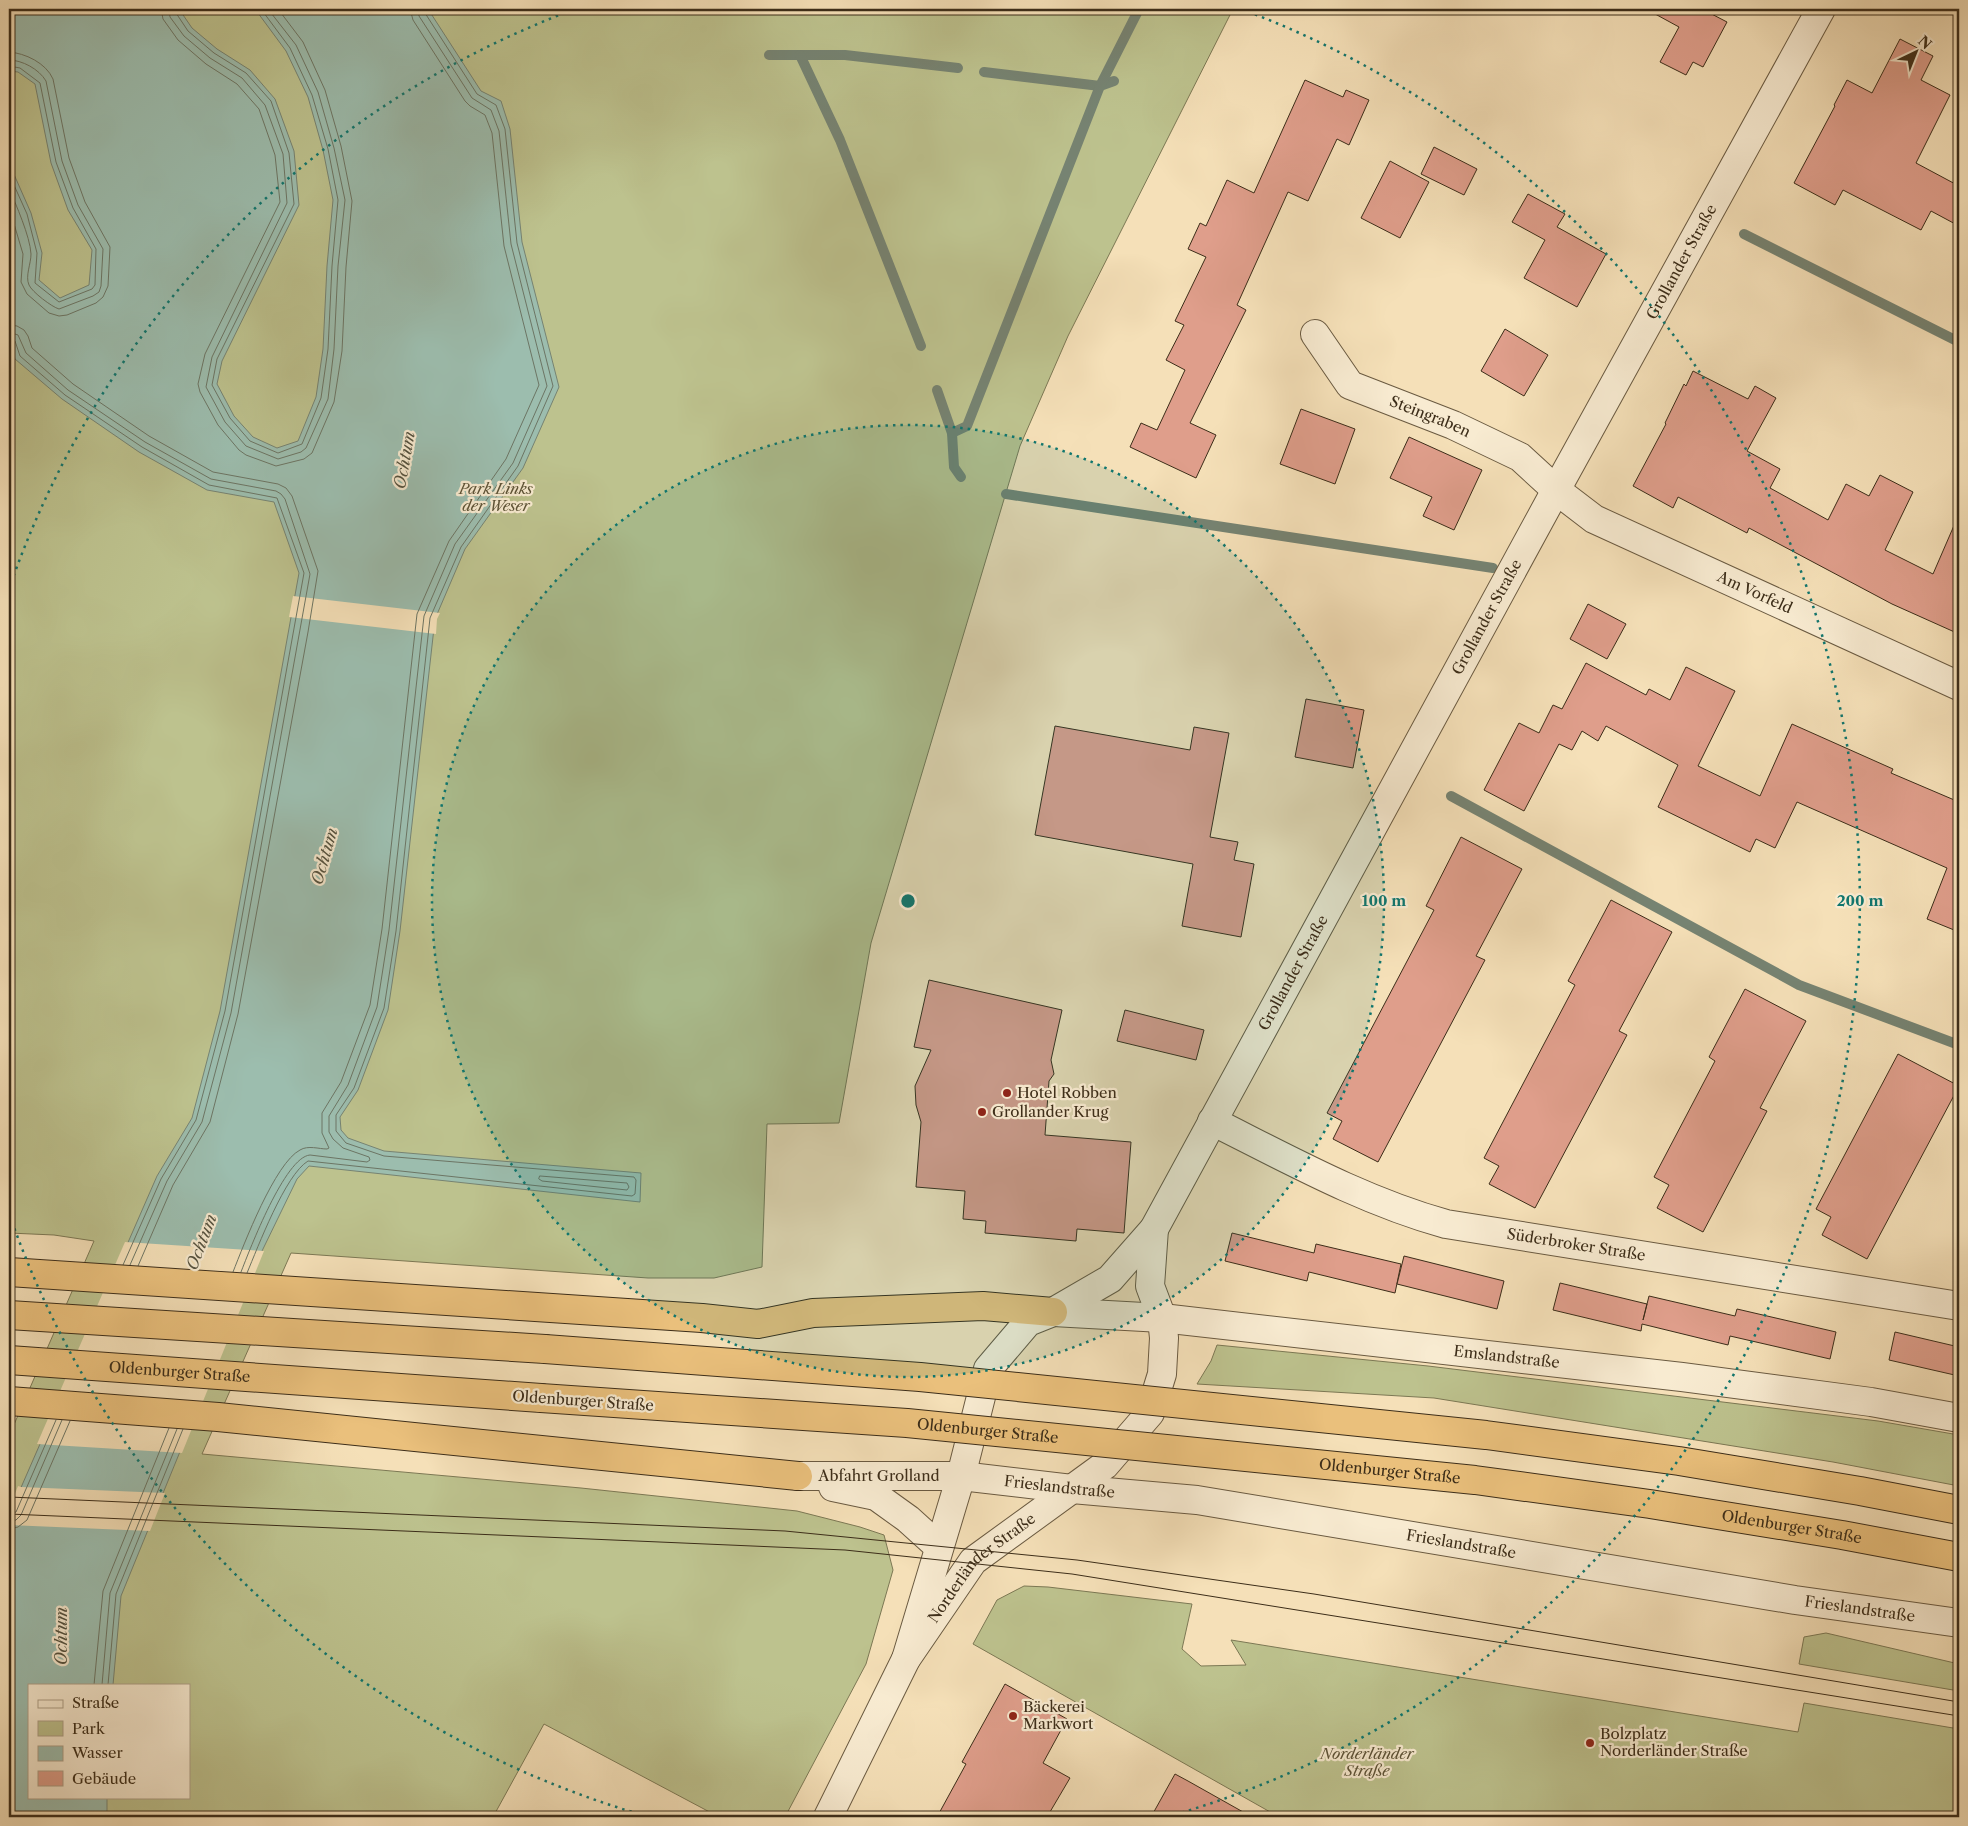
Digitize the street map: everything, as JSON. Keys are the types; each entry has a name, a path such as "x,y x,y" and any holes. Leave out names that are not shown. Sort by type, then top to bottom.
{"highway":[{"path":"9,1272 702,1318 758,1324 812,1314 880,1310 983,1306 1053,1312"},
{"path":"9,1315 920,1377 1486,1435 1688,1463 1860,1491 1959,1510"},
{"name":"Oldenburger Straße","path":"9,1360 907,1423 1475,1480 1650,1504 1842,1535 1959,1557"},
{"path":"16,1401 218,1417 798,1476"}],"street":[{"name":"Grollander Straße","path":"961,1476 988,1369 1028,1322 1053,1312 1110,1279 1154,1229 1556,490 1822,9"},
{"name":"Steingraben","path":"1315,334 1350,385 1453,425 1520,457 1556,490"},
{"name":"Am Vorfeld","path":"1556,490 1594,519 1959,686"},
{"name":"Süderbroker Straße","path":"1212,1121 1385,1205 1446,1224 1959,1306"},
{"name":"Grollander Straße","path":"1072,1489 1105,1465 1150,1413 1162,1374 1164,1338 1162,1318 1150,1286 1154,1229"},
{"name":"Emslandstraße","path":"1053,1312 1162,1318 1691,1378 1871,1402 1959,1418"},
{"name":"Abfahrt Grolland","path":"798,1476 961,1476"},
{"path":"798,1476 839,1489 876,1496 908,1519 939,1547"},
{"name":"Frieslandstraße","path":"961,1476 1072,1489 1197,1500 1795,1600 1959,1623"},
{"name":"Norderländer Straße","path":"906,1659 961,1476"},
{"name":"Norderländer Straße","path":"828,1817 906,1659 973,1561 1072,1489"}],"green space":[{"name":"Park Links der Weser","path":"9,9 1233,9 1068,336 1020,446 871,943 839,1123 767,1124 762,1267 714,1278 648,1278 291,1253 202,1454 581,1488 797,1511 884,1535 893,1570 866,1664 785,1817 719,1817 544,1724 493,1817 9,1817 9,1436 94,1241 54,1235 9,1233"},
{"path":"1217,1345 1428,1366 1878,1421 1959,1435 1959,1486 1833,1462 1434,1398 1197,1384 1211,1361"},
{"path":"1024,1586 1048,1587 1192,1604 1182,1649 1201,1666 1246,1665 1231,1640 1798,1732 1804,1703 1959,1729 1959,1817 1279,1817 973,1644 997,1600"},
{"path":"1826,1633 1959,1664 1959,1691 1799,1664 1804,1637"}],"water":[{"name":"Ochtum","path":"9,9 179,9 192,28 217,49 250,70 275,99 294,151 299,205 222,361 217,384 234,416 253,437 277,448 298,441 316,397 323,349 327,266 333,200 323,150 308,97 286,51 255,9 428,9 481,91 501,101 510,129 522,242 559,387 523,468 465,549 435,619 400,931 388,1010 358,1090 340,1117 341,1130 348,1138 384,1151 641,1173 640,1202 309,1166 297,1179 262,1251 121,1596 113,1684 28,1684 28,1798 107,1798 107,1817 9,1817 9,1515 157,1176 192,1118 220,1011 299,573 274,502 207,490 139,452 62,399 15,359 9,336 9,163 31,213 42,253 39,280 60,298 89,285 92,250 68,210 51,163 35,84 18,72 9,71"}],"pier":[{"path":"293,596 440,613 437,619 436,634 289,617"},
{"path":"125,1242 264,1251 182,1453 37,1444"},
{"path":"18,1486 165,1493 150,1531 9,1525 9,1509"}],"building":[{"path":"1646,9 1702,9 1727,22 1703,67 1693,62 1686,75 1660,62 1679,27"},
{"path":"1900,39 1933,56 1921,80 1950,95 1916,163 1959,186 1959,226 1931,211 1921,230 1843,190 1835,205 1794,183 1847,80 1872,93"},
{"path":"1305,80 1343,97 1346,90 1369,100 1349,145 1337,139 1308,201 1288,192 1237,305 1246,310 1190,423 1216,435 1196,478 1130,447 1141,423 1157,430 1185,370 1166,360 1184,325 1175,321 1206,257 1188,249 1200,223 1206,226 1227,180 1254,193"},
{"path":"1434,147 1477,169 1464,195 1421,174"},
{"path":"1390,161 1429,182 1400,238 1361,218"},
{"path":"1528,194 1565,214 1557,227 1606,254 1577,307 1524,278 1545,240 1512,222"},
{"path":"1505,329 1548,355 1524,396 1481,371"},
{"path":"1693,371 1748,399 1755,386 1776,398 1747,451 1780,469 1770,488 1828,520 1846,484 1869,496 1880,475 1913,492 1885,550 1933,574 1959,514 1959,634 1892,604 1749,528 1747,533 1678,497 1673,508 1633,486 1666,424 1684,384 1686,386"},
{"path":"1301,409 1355,429 1335,484 1280,464"},
{"path":"1409,437 1482,470 1454,530 1423,516 1432,497 1390,478"},
{"path":"1588,604 1626,624 1607,659 1570,639"},
{"path":"1586,663 1646,695 1649,689 1670,700 1686,667 1735,691 1698,766 1760,796 1792,724 1893,769 1891,773 1959,802 1959,932 1927,919 1947,868 1797,802 1775,848 1756,839 1750,852 1658,807 1678,765 1606,726 1598,741 1582,731 1572,750 1559,744 1524,811 1484,790 1519,723 1539,733 1553,705 1562,709"},
{"path":"1306,699 1364,710 1353,768 1295,757"},
{"path":"1055,726 1190,750 1194,727 1229,733 1210,837 1238,842 1234,860 1254,864 1241,937 1182,926 1193,864 1035,835"},
{"path":"1461,837 1522,869 1476,956 1485,960 1378,1162 1333,1139 1342,1121 1327,1113 1434,910 1426,906"},
{"path":"1611,900 1672,932 1619,1031 1627,1035 1535,1208 1489,1184 1499,1166 1484,1158 1575,985 1568,981"},
{"name":"Grollander Krug","path":"929,980 1062,1010 1051,1060 1054,1074 1049,1081 1045,1135 1131,1142 1124,1233 1077,1229 1076,1241 985,1233 986,1221 963,1219 965,1191 916,1187 921,1122 916,1105 915,1086 931,1050 914,1047"},
{"path":"1745,989 1806,1021 1760,1108 1767,1111 1703,1232 1657,1208 1669,1185 1654,1177 1715,1061 1709,1057"},
{"path":"1125,1010 1204,1030 1196,1060 1117,1041"},
{"path":"1898,1054 1959,1086 1867,1259 1822,1235 1831,1217 1816,1209"},
{"path":"1232,1233 1314,1253 1316,1244 1401,1264 1395,1293 1309,1272 1307,1281 1225,1261"},
{"path":"1404,1256 1504,1281 1497,1309 1397,1284"},
{"path":"1560,1283 1647,1304 1649,1296 1735,1316 1737,1309 1836,1332 1830,1359 1730,1336 1728,1345 1642,1324 1641,1331 1553,1310"},
{"path":"1895,1332 1959,1347 1959,1376 1889,1360"},
{"path":"1005,1684 1067,1719 1043,1763 1070,1778 1047,1817 937,1817 966,1764 962,1762"},
{"path":"1175,1774 1188,1781 1252,1817 1151,1817"}],"waterway":[{"path":"952,433 967,426 1100,86 1139,9"},
{"path":"769,55 845,55 958,68"},
{"path":"800,55 840,140 921,346"},
{"path":"984,72 1100,86 1114,81"},
{"path":"1744,234 1959,342"},
{"path":"937,390 952,433 954,467 961,477"},
{"path":"1006,494 1493,568"},
{"path":"1451,796 1799,985 1959,1045"}],"tram line":[{"path":"9,1497 785,1531 1077,1560 1314,1594 1959,1702"},
{"path":"9,1514 845,1550 1072,1574 1959,1716"}],"place":[{"name":"Hotel Robben","path":"1007,1093"},
{"name":"Grollander Krug","path":"982,1112"},
{"name":"Bäckerei Markwort","path":"1013,1716"},
{"name":"Bolzplatz Norderländer Straße","path":"1590,1743"}]}
